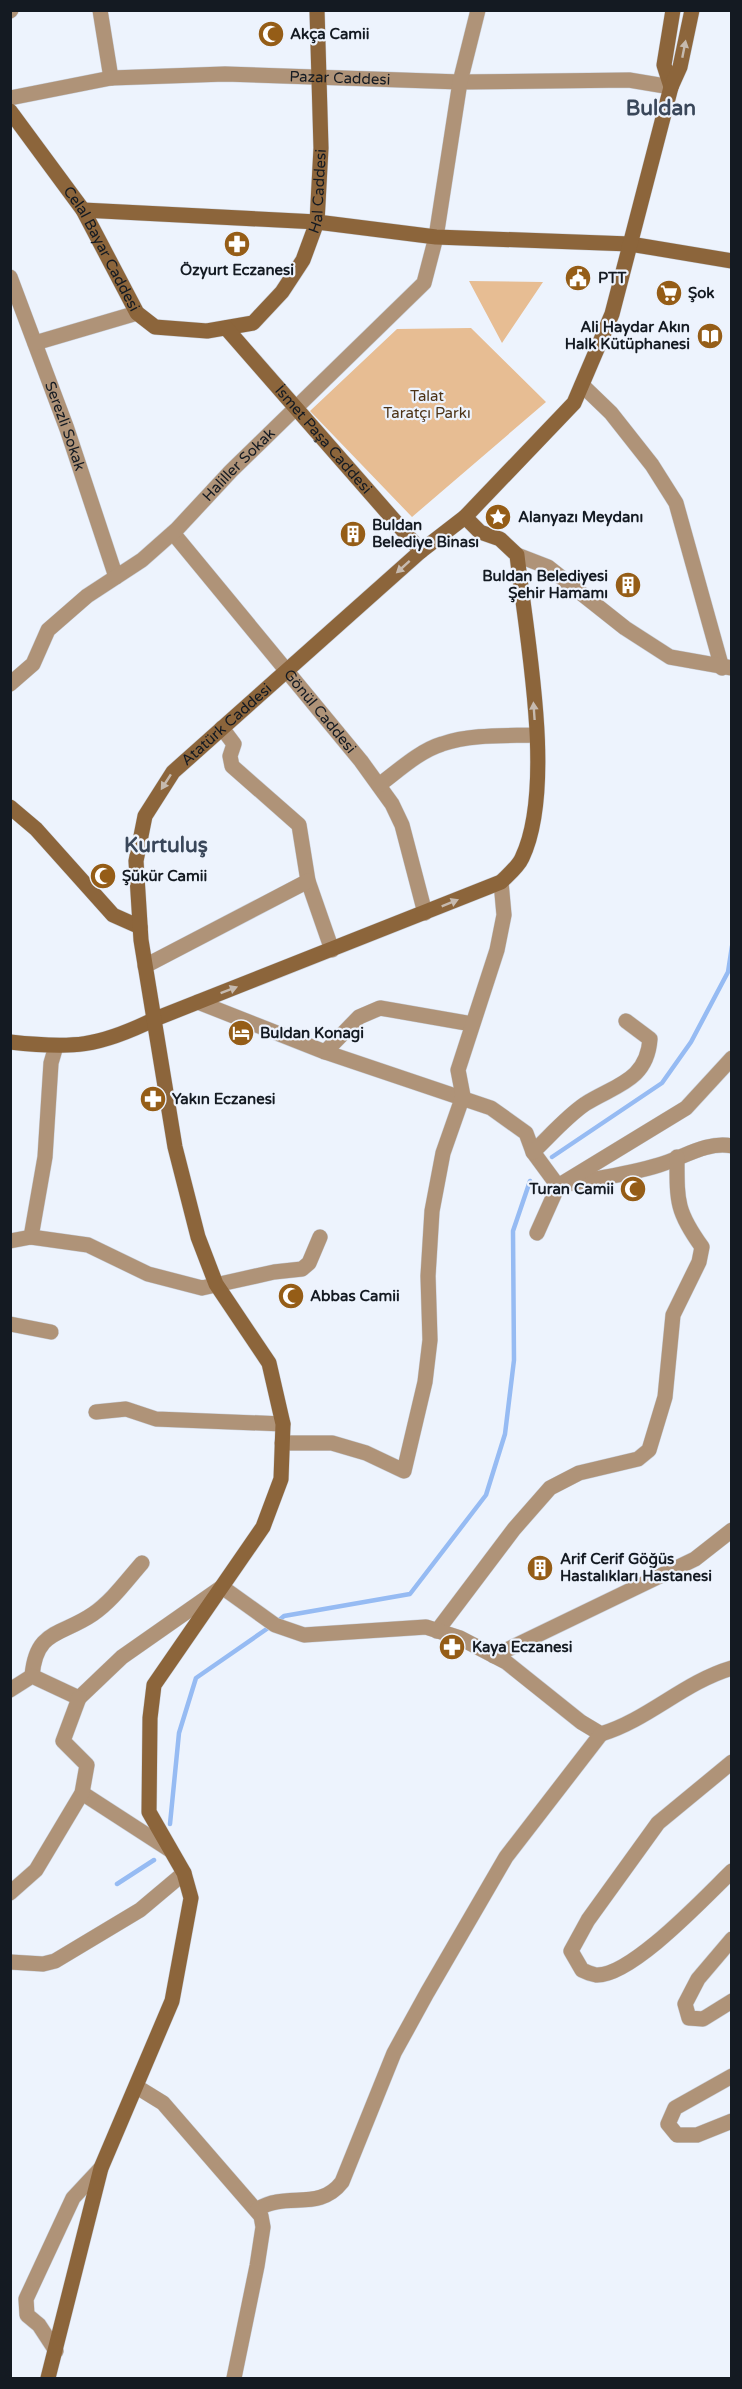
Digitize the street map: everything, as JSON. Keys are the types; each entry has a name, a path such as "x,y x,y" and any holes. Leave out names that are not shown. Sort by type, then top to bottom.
{"street":[{"path":"100,10 111,78"},
{"name":"Hal Caddesi","path":"226,328 253,323 282,292 303,260 317,222 321,148 317,10"},
{"name":"Haliller Sokak","path":"10,684 33,664 48,630 87,596 142,560 173,533 231,471 297,410 424,283 436,237 460,82 478,10"},
{"path":"671,87 664,65 673,10"},
{"name":"Atatürk Caddesi","path":"184,1874 149,1812 150,1718 154,1685 263,1527 281,1479 283,1425 269,1363 216,1284 198,1237 175,1147 140,927 136,861 145,816 173,772 421,551 465,517 574,403 612,314 671,87 680,67 692,10"},
{"name":"Pazar Caddesi","path":"10,98 111,78 225,74 460,82 629,80 671,87"},
{"name":"Celal Bayar Caddesi","path":"10,111 83,210 137,313 155,327 207,331 226,328"},
{"path":"83,210 317,222 436,237 630,244 732,261"},
{"name":"Serezli Sokak","path":"10,277 116,577"},
{"path":"35,343 137,313"},
{"name":"İsmet Paşa Caddesi","path":"226,328 421,551"},
{"path":"465,517 480,532 500,539 517,555 548,567 625,628 670,657 727,668 676,503 652,465 611,413 582,385"},
{"name":"Gönül Caddesi","path":"173,533 379,785 392,804 402,825 425,913"},
{"path":"10,1042 56,1046 92,1045 124,1035 154,1014 198,1002 501,882 522,860 533,822 539,783 517,555"},
{"path":"222,728 234,744 231,756 232,766 299,825 308,881 332,950"},
{"path":"379,785 414,759 440,744 472,736 536,735"},
{"path":"10,807 36,829 113,915 140,927"},
{"path":"146,966 308,881"},
{"path":"282,1443 332,1443 366,1453 404,1471 425,1382 430,1340 428,1276 432,1211 443,1153 463,1096 458,1070 497,950 504,915 501,882"},
{"path":"198,1002 325,1052 463,1096 491,1108 526,1133 533,1152 558,1186"},
{"path":"325,1052 359,1017 380,1008 472,1024"},
{"path":"533,1152 584,1105 628,1081 649,1057 650,1039 626,1021"},
{"path":"31,1238 45,1157 51,1063 56,1046"},
{"path":"537,1233 558,1186 686,1108 732,1058"},
{"path":"558,1186 660,1165 693,1151 732,1146"},
{"path":"437,1631 514,1529 550,1488 579,1473 638,1459 649,1450 665,1397 667,1354 673,1315 699,1262 702,1247 684,1222 677,1202 676,1158"},
{"path":"10,1241 31,1238 88,1245 148,1274 202,1288 302,1269 309,1263 320,1237"},
{"path":"10,1324 51,1332"},
{"path":"96,1412 126,1409 156,1419 283,1425"},
{"path":"494,1656 695,1559 732,1530"},
{"path":"32,1676 34,1656 38,1647 50,1637 92,1615 142,1563"},
{"path":"10,1893 36,1870 82,1793 87,1765 63,1741 79,1698 122,1657 222,1587 275,1625 304,1635 426,1627 460,1638 506,1662 580,1722 601,1734"},
{"path":"258,2209 277,2202 323,2198 334,2193 342,2182 394,2053 426,1993 506,1857 601,1734 619,1728 712,1674 732,1668"},
{"path":"32,1676 79,1698"},
{"path":"10,1690 32,1676"},
{"path":"732,1762 658,1823 644,1842 588,1920 572,1951 582,1970 596,1975 625,1966 671,1929 732,1871"},
{"path":"82,1793 170,1850"},
{"path":"10,1962 43,1964 55,1961 140,1910 184,1874 190,1898 172,2001 101,2168 48,2379"},
{"path":"732,1939 698,1979 685,2004 688,2018 703,2019 732,2001"},
{"path":"732,2076 675,2108 668,2124 677,2135 698,2135 732,2121"},
{"path":"137,2087 163,2103 258,2209 263,2227 234,2379"},
{"path":"56,2351 39,2325 27,2315 26,2299 73,2198 101,2168"}],"green space":[{"path":"469,281 543,282 502,343"},
{"name":"Talat Taratçı Parkı","path":"471,328 546,402 412,517 310,411 397,329"}],"waterway":[{"path":"552,1157 662,1083 691,1042 728,972 732,946"},
{"path":"278,1621 284,1616 410,1594 486,1495 505,1434 514,1360 513,1231 530,1181"},
{"path":"170,1824 179,1733 196,1678 271,1626"},
{"path":"117,1884 154,1860"}],"place":[{"name":"Akça Camii","path":"271,34"},
{"name":"Özyurt Eczanesi","path":"237,244"},
{"name":"PTT","path":"578,278"},
{"name":"Şok","path":"669,293"},
{"name":"Ali Haydar Akın Halk Kütüphanesi","path":"710,336"},
{"name":"Alanyazı Meydanı","path":"498,517"},
{"name":"Buldan Belediye Binası","path":"353,534"},
{"name":"Buldan Belediyesi Şehir Hamamı","path":"628,585"},
{"name":"Şükür Camii","path":"103,876"},
{"name":"Buldan Konagi","path":"241,1033"},
{"name":"Yakın Eczanesi","path":"153,1099"},
{"name":"Turan Camii","path":"633,1189"},
{"name":"Abbas Camii","path":"291,1296"},
{"name":"Arif Cerif Göğüs Hastalıkları Hastanesi","path":"540,1568"},
{"name":"Kaya Eczanesi","path":"452,1647"}],"district":[{"name":"Buldan","path":"661,108"},
{"name":"Kurtuluş","path":"166,845"}]}
